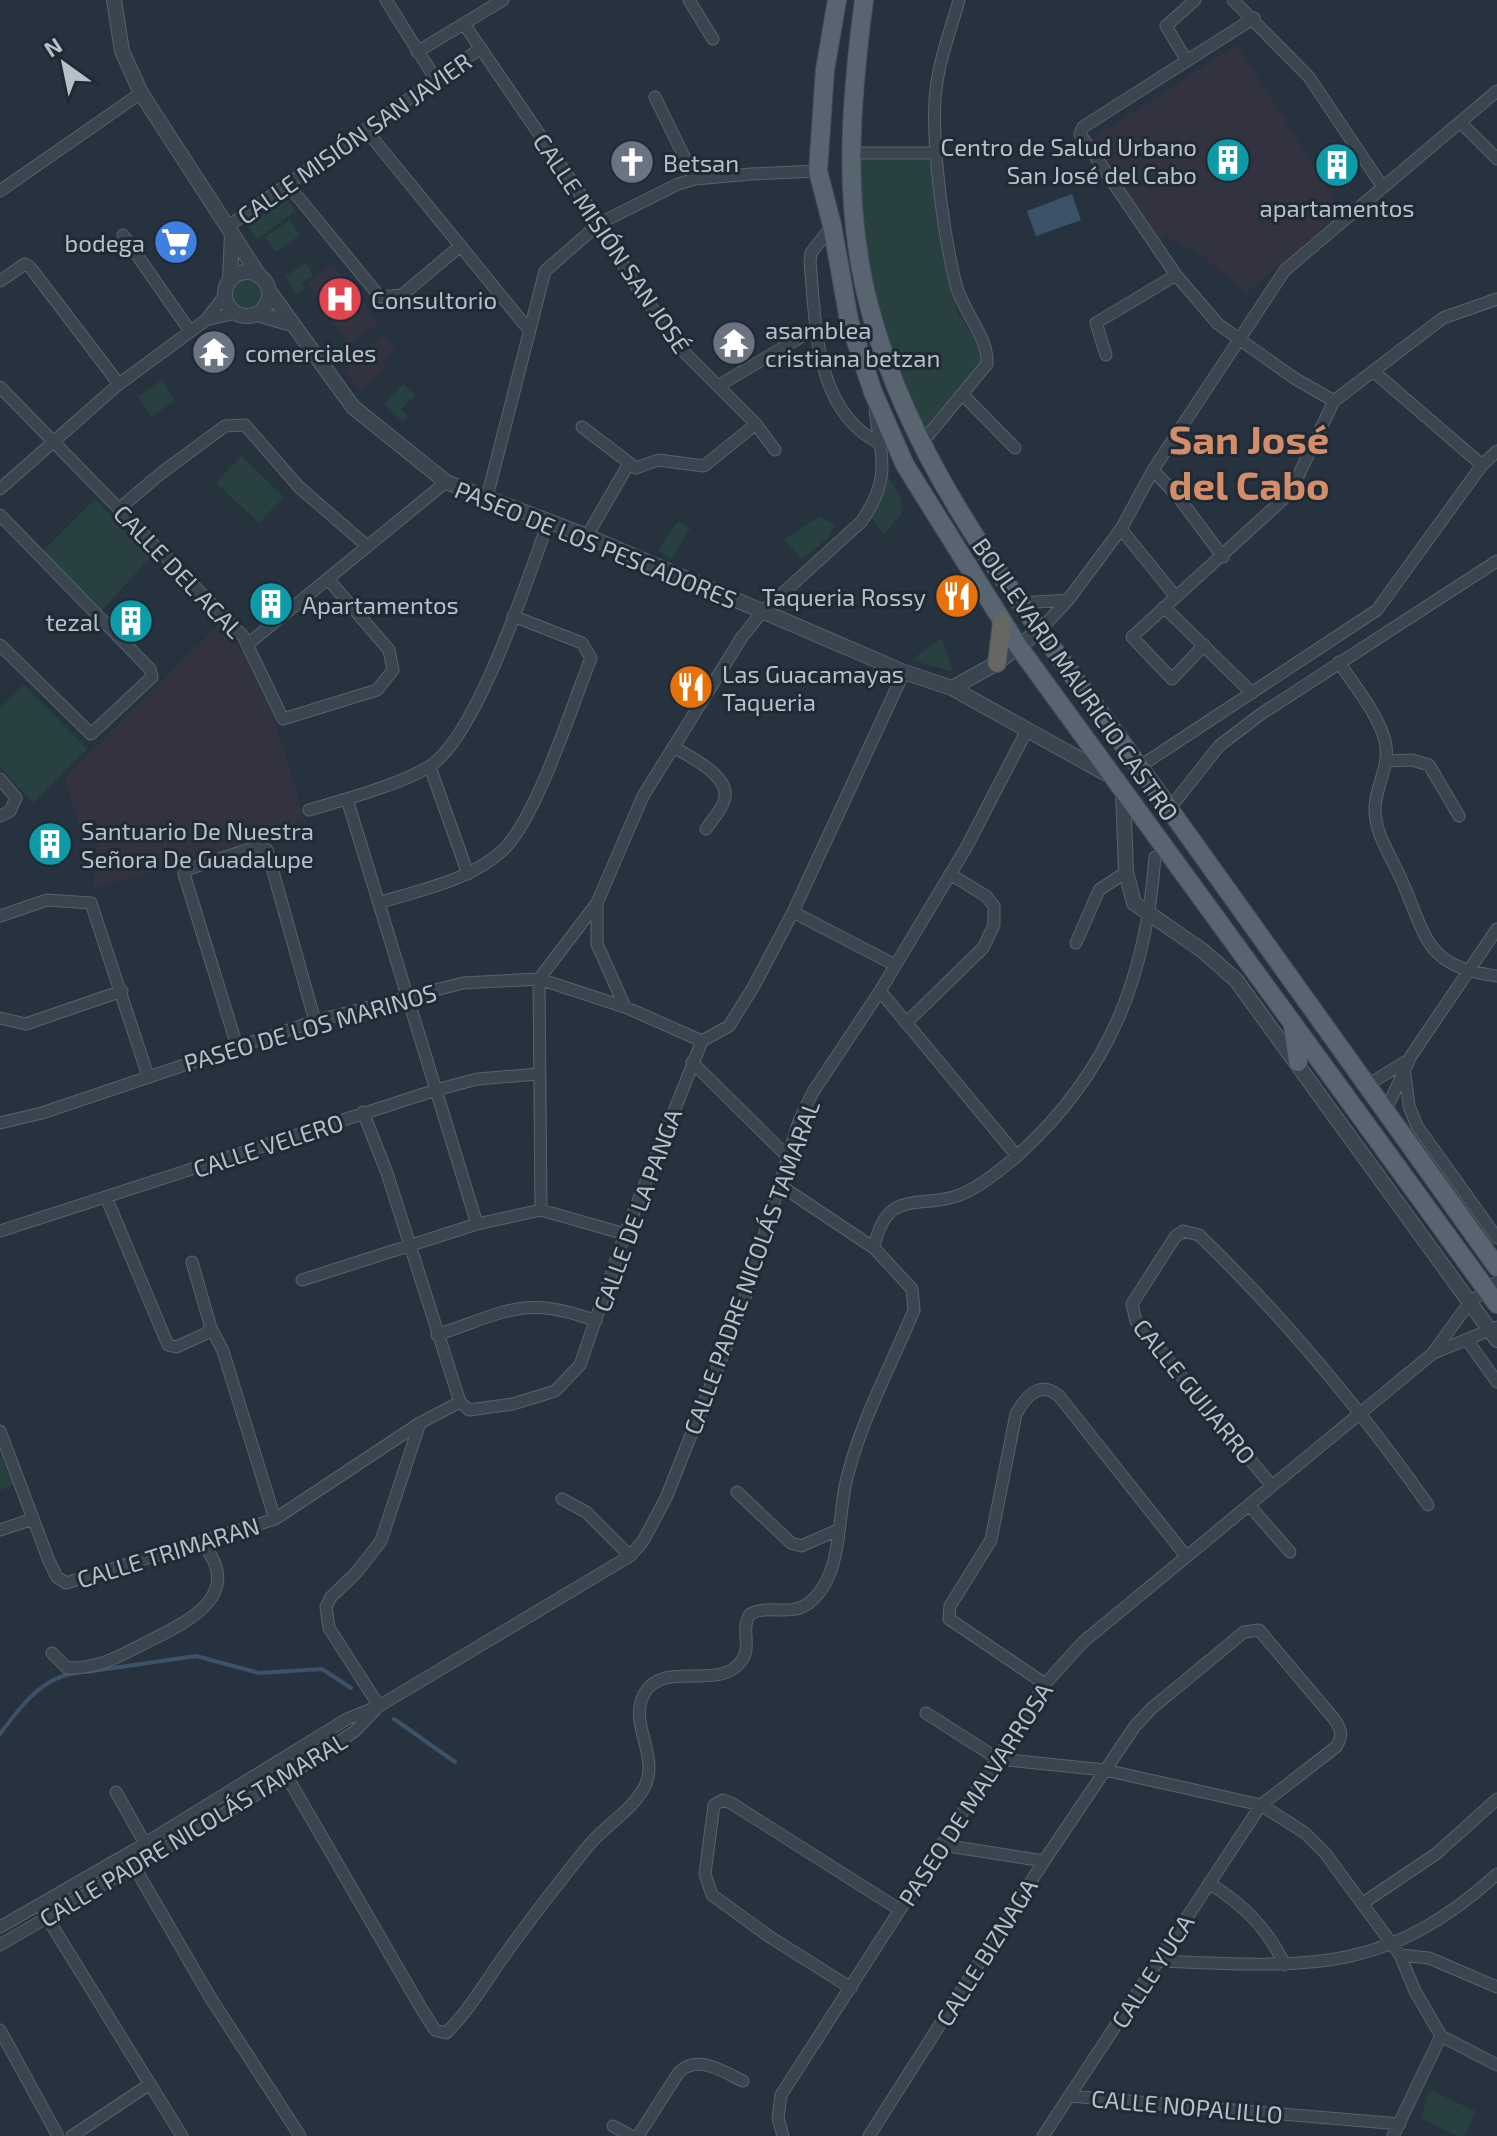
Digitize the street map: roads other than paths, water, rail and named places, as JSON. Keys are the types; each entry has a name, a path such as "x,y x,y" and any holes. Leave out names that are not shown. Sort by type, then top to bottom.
{"highway":[{"path":"997,663 1002,622"}],"main road":[{"name":"BOULEVARD MAURICIO CASTRO","path":"837,0 825,70 818,171 832,225 849,320 873,392 919,492 1018,646 1293,1025 1494,1292"},
{"name":"BOULEVARD MAURICIO CASTRO","path":"864,0 849,153 854,220 870,309 883,354 919,445 939,481 1021,603 1385,1112 1459,1201 1497,1267"},
{"path":"1293,1025 1298,1062"}],"street":[{"path":"114,0 122,51 141,93 269,291 265,306 257,314"},
{"path":"386,0 435,78"},
{"name":"CALLE MISIÓN SAN JAVIER","path":"417,52 503,0"},
{"path":"689,0 713,39"},
{"path":"919,445 987,364 988,353 970,321 955,281 934,114 936,87 959,0"},
{"path":"1187,61 1166,26 1195,0"},
{"path":"1233,0 1309,77 1337,124 1382,186"},
{"path":"1254,18 1083,127 1080,134 1176,275 1236,339 1334,401"},
{"name":"CALLE MISIÓN SAN JOSÉ","path":"464,24 600,223 631,279 685,353 756,424 775,450"},
{"name":"CALLE MISIÓN SAN JAVIER","path":"229,230 435,78 481,48"},
{"path":"952,688 997,663 1041,629 1068,600 1121,529 1153,470 1236,339 1285,270 1497,91"},
{"path":"0,191 141,93"},
{"path":"655,97 695,179"},
{"path":"1461,123 1497,159"},
{"path":"366,130 458,248 529,330"},
{"path":"849,153 938,153"},
{"path":"487,497 545,271 600,223 665,190 695,179 818,171"},
{"path":"289,186 380,297 402,295 458,248"},
{"path":"832,225 811,253 816,328 825,378 857,428 879,443"},
{"path":"0,489 119,384 206,320 225,295 230,280 229,230"},
{"path":"123,235 190,331"},
{"path":"0,281 25,264 30,267 119,384"},
{"path":"230,280 242,273 260,277"},
{"path":"1106,355 1096,323 1176,275"},
{"name":"PASEO DE LOS PESCADORES","path":"269,291 353,407 446,482 549,520 904,672 952,688 1119,784"},
{"path":"225,295 236,313"},
{"path":"1204,645 1172,679 1132,637 1290,493 1334,401 1443,318 1497,299"},
{"path":"206,320 236,313 257,314 292,324"},
{"path":"718,386 816,328"},
{"path":"1373,371 1386,386 1482,465"},
{"name":"CALLE DEL ACAL","path":"0,387 248,644 283,719 384,684 393,670 392,655 328,579"},
{"path":"541,1210 539,979 597,903 643,796 742,637 762,612 861,522 871,509 880,490 885,467 873,392"},
{"path":"962,394 1015,448"},
{"path":"119,509 225,426 236,423 245,425 257,435 299,487 367,546"},
{"path":"582,427 628,465 636,468 658,460 704,466 756,424"},
{"path":"1139,767 1377,610 1482,465 1497,451"},
{"path":"587,536 628,465"},
{"path":"1153,470 1223,557"},
{"path":"248,644 446,482"},
{"path":"0,515 150,669 152,677 91,734 0,645"},
{"path":"309,810 430,767 447,751 468,722 549,520"},
{"path":"1121,529 1176,597"},
{"path":"1174,803 1219,746 1390,628 1455,591 1497,561"},
{"path":"1021,603 1068,600"},
{"path":"1164,607 1252,693"},
{"path":"1377,610 1390,628"},
{"path":"379,903 468,874 501,853 524,825 591,658 582,643 513,616"},
{"path":"1339,662 1375,718 1385,740 1386,761 1375,805 1377,828 1403,882 1422,935 1429,946 1466,972 1497,976"},
{"name":"CALLE DE LA PANGA","path":"460,1402 469,1410 484,1410 555,1391 580,1365 625,1234 692,1062 702,1041 729,1026 740,1011 793,912 904,672"},
{"name":"CALLE PADRE NICOLÁS TAMARAL","path":"0,1927 127,1854 347,1719 379,1706 630,1556 649,1531 666,1498 743,1304 799,1121 813,1092 880,991 950,874 1027,730"},
{"path":"673,747 714,775 724,790 725,801 706,829"},
{"path":"1386,761 1412,760 1429,765 1459,816"},
{"path":"430,767 468,874"},
{"path":"0,779 16,798 10,811 0,816"},
{"path":"1119,784 1126,872 1134,903 1203,951 1236,980 1495,1332"},
{"path":"347,799 477,1224"},
{"path":"237,1046 184,874 188,869 259,846 267,850 315,1021"},
{"path":"874,1248 879,1226 899,1206 923,1199 957,1196 1017,1156 1054,1118 1109,1042 1135,977 1151,917 1155,857"},
{"path":"1076,943 1099,890 1126,872"},
{"path":"906,1023 991,936 994,906 986,896 950,874"},
{"path":"0,916 47,900 91,903 148,1076"},
{"path":"597,903 597,944 625,1007"},
{"path":"793,912 895,965"},
{"path":"1385,1112 1411,1056 1497,929"},
{"name":"PASEO DE LOS MARINOS","path":"0,1123 42,1113 315,1021 463,983 539,979 625,1007 702,1041"},
{"path":"0,1018 26,1024 122,991"},
{"path":"880,991 1017,1156"},
{"path":"1366,1086 1396,1070 1411,1056"},
{"path":"692,1062 788,1157"},
{"path":"1405,1069 1409,1106 1417,1126 1459,1201 1497,1238"},
{"name":"CALLE VELERO","path":"0,1231 436,1090 477,1079 539,1074"},
{"path":"363,1112 460,1402"},
{"path":"278,1761 421,2008 435,2030 446,2033 477,1997 530,1920 592,1842 645,1787 650,1751 640,1711 644,1695 661,1679 722,1674 732,1670 747,1649 745,1632 750,1614 760,1610 798,1609 816,1595 831,1575 846,1482 862,1430 914,1310 912,1289 874,1248 781,1186"},
{"path":"106,1197 168,1345 184,1345 211,1328"},
{"path":"302,1280 477,1224 541,1210 625,1234"},
{"name":"CALLE GUIJARRO","path":"1272,1486 1136,1321 1132,1312 1132,1304 1175,1237 1183,1231 1199,1235 1270,1304 1362,1412"},
{"path":"192,1262 275,1519"},
{"name":"PASEO DE MALVARROSA","path":"783,2136 778,2118 781,2095 1045,1684 1083,1642 1432,1354 1470,1302 1494,1292"},
{"path":"437,1335 517,1307 559,1307 596,1321"},
{"name":"PASEO DE MALVARROSA","path":"1432,1354 1495,1332"},
{"path":"1467,1340 1497,1382"},
{"path":"1045,1684 949,1619 950,1606 991,1540 1016,1414 1025,1398 1039,1389 1050,1389 1059,1396 1186,1556"},
{"name":"CALLE TRIMARAN","path":"33,1519 49,1561 61,1581 72,1582 275,1519 420,1423 460,1402"},
{"path":"1362,1412 1428,1505"},
{"path":"379,1706 329,1628 326,1607 331,1597 356,1573 381,1541 420,1423"},
{"path":"0,1431 33,1519 0,1530"},
{"path":"737,1492 791,1543 801,1546 838,1530"},
{"path":"562,1499 586,1512 630,1556"},
{"path":"1249,1505 1290,1552"},
{"path":"52,1653 67,1668 94,1667 193,1619 207,1606 217,1578 216,1560 202,1543"},
{"name":"CALLE BIZNAGA","path":"869,2136 1044,1861 1105,1770 1152,1708 1244,1632 1259,1630 1341,1730 1336,1747 1261,1805"},
{"name":"CALLE PADRE NICOLÁS TAMARAL","path":"0,1945 288,1776 355,1731 379,1706"},
{"path":"926,1713 998,1759 1105,1770 1261,1805 1305,1833 1363,1903 1400,1955 1415,1991 1441,2036 1497,2065"},
{"path":"116,1792 152,1855"},
{"path":"1363,1903 1436,1854 1497,1799"},
{"path":"851,1988 770,1937 718,1900 707,1887 711,1811 723,1800 900,1910"},
{"name":"CALLE YUCA","path":"1043,2136 1261,1805"},
{"path":"942,1845 1044,1861"},
{"path":"127,1854 210,1997 300,2136"},
{"path":"1158,1961 1285,1965 1336,1961 1391,1946 1458,1906 1497,1874"},
{"path":"1209,1883 1248,1909 1264,1926 1285,1965"},
{"path":"39,1904 182,2136"},
{"path":"1400,1955 1429,1958 1497,1987"},
{"path":"0,2030 58,2136"},
{"path":"1393,2136 1441,2036"},
{"path":"638,2136 679,2072 689,2065 703,2064 743,2081"},
{"path":"72,2136 150,2084"},
{"name":"CALLE NOPALILLO","path":"1069,2096 1400,2124"},
{"path":"613,2126 631,2136"}],"waterway":[{"path":"86,1672 196,1656 259,1673 322,1669 351,1688"},
{"path":"0,1734 24,1704 43,1687 65,1675 77,1673"},
{"path":"394,1719 455,1762"}],"place":[{"name":"Centro de Salud Urbano San José del Cabo","path":"1228,160"},
{"name":"Betsan","path":"632,162"},
{"name":"apartamentos","path":"1337,165"},
{"name":"bodega","path":"176,242"},
{"name":"Consultorio","path":"340,299"},
{"name":"asamblea cristiana betzan","path":"734,343"},
{"name":"comerciales","path":"214,352"},
{"name":"Taqueria Rossy","path":"957,596"},
{"name":"Apartamentos","path":"271,604"},
{"name":"tezal","path":"131,621"},
{"name":"Las Guacamayas Taqueria","path":"691,687"},
{"name":"Santuario De Nuestra Señora De Guadalupe","path":"50,844"}],"district":[{"name":"San José del Cabo","path":"1249,461"}]}
